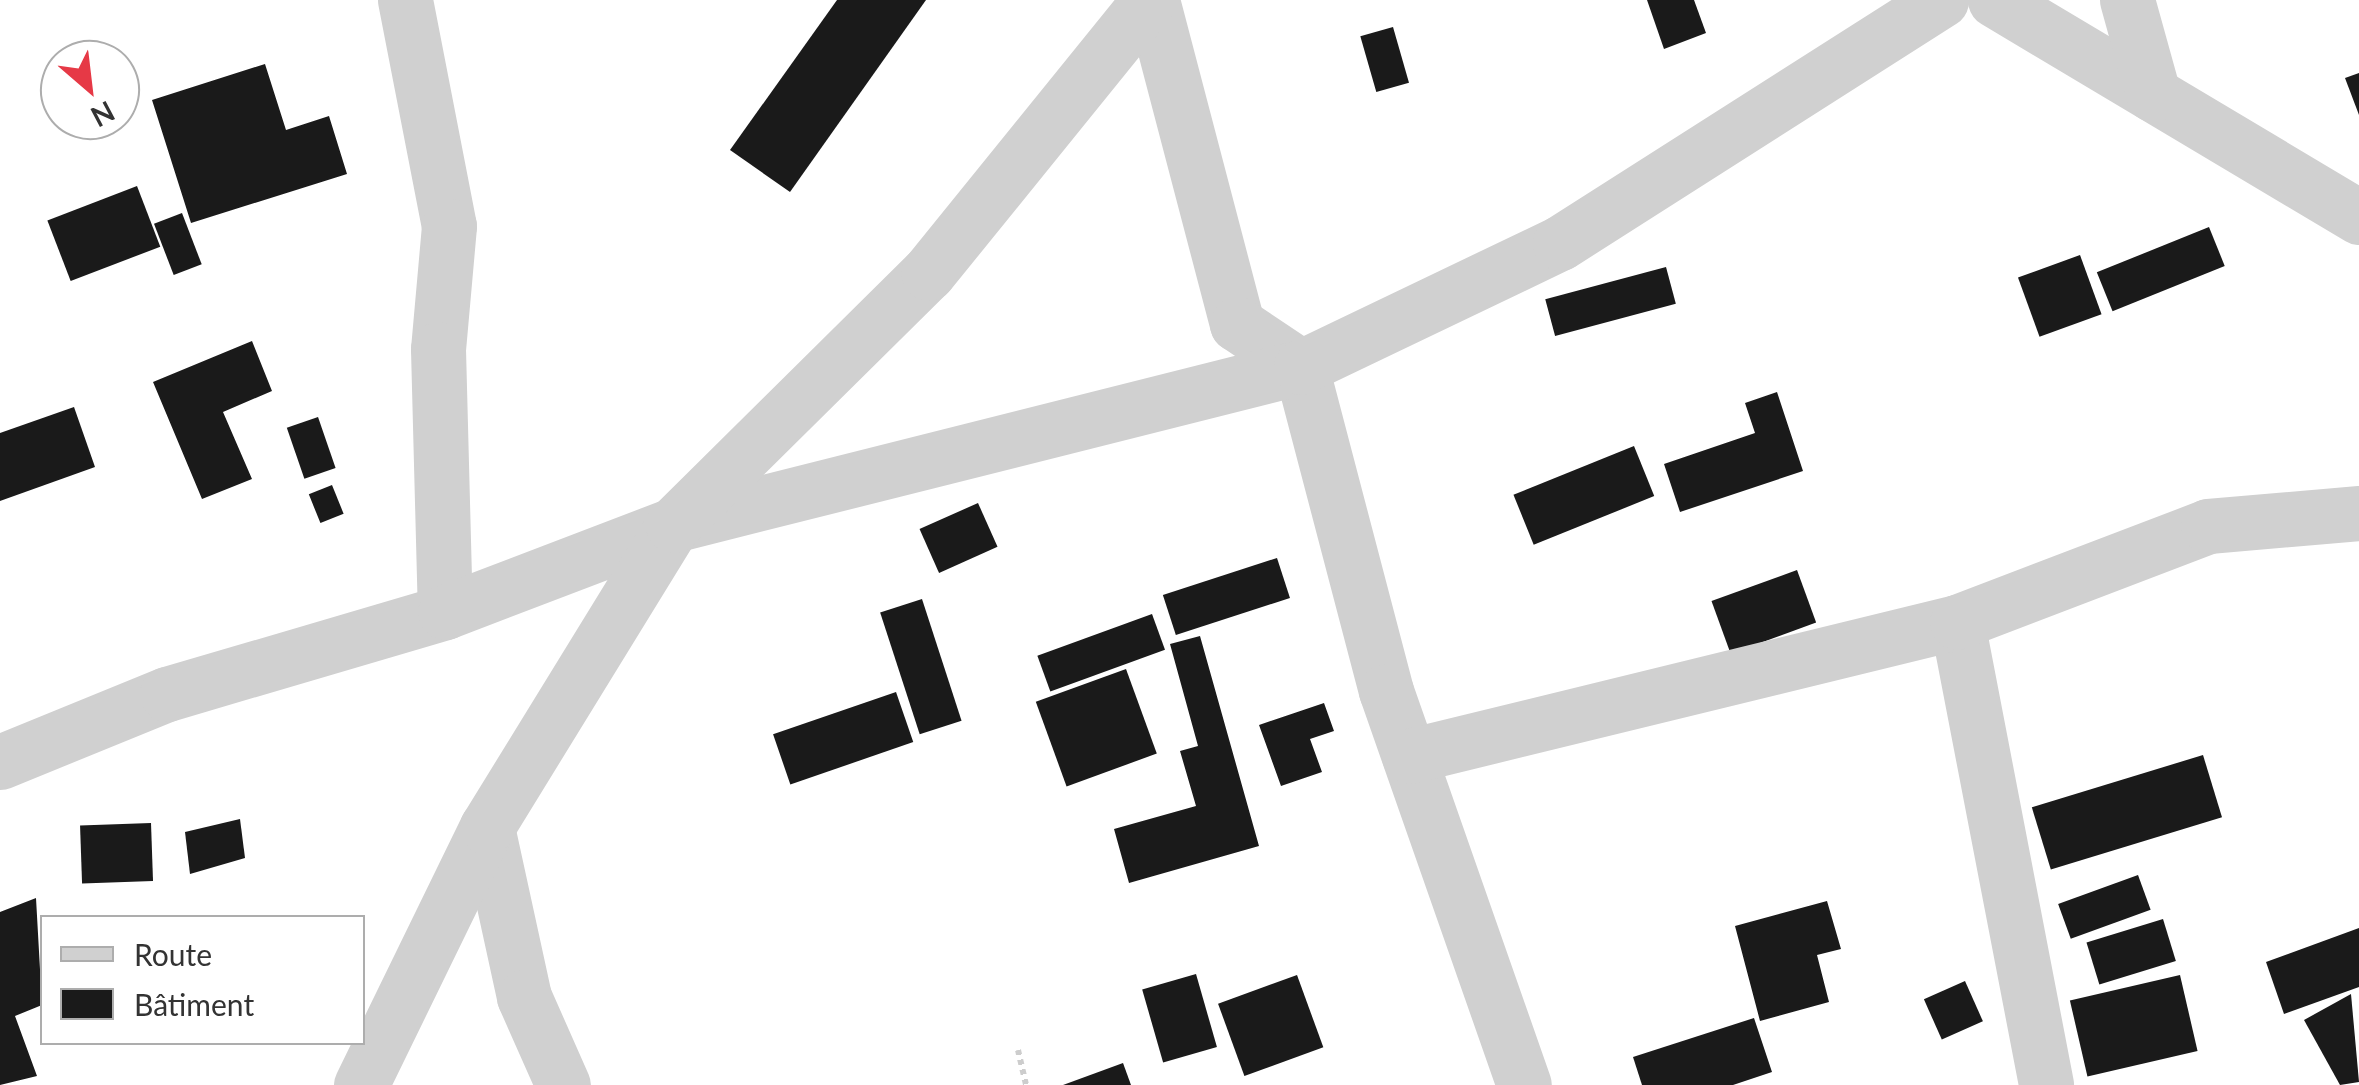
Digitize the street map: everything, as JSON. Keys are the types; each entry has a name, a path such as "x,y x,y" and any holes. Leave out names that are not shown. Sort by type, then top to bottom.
{"street":[{"path":"405,0 450,226 438,349 445,612"},
{"path":"1150,0 1237,324 1301,368 1409,756 1524,1085"},
{"path":"361,1085 487,827 673,526 928,272 1150,0"},
{"path":"0,762 166,694 445,612 673,526 1301,368 1560,243 1941,0"},
{"path":"1995,0 2359,216"},
{"path":"2128,0 2153,94"},
{"path":"1409,756 1956,622 2208,526 2359,513"},
{"path":"1956,622 2046,1085"},
{"path":"487,827 524,997 563,1085"}],"path":[{"path":"1018,1050 1026,1085"}],"building":[{"path":"837,0 926,0 790,192 730,150"},
{"path":"1647,0 1694,0 1706,33 1664,49"},
{"path":"1393,27 1409,83 1376,92 1360,36"},
{"path":"265,64 286,130 329,116 347,174 191,223 152,100"},
{"path":"2359,73 2359,115 2345,78"},
{"path":"137,186 160,247 71,281 47,220"},
{"path":"182,213 202,264 174,275 154,224"},
{"path":"2209,227 2225,266 2113,311 2097,272"},
{"path":"2080,255 2102,314 2040,337 2018,278"},
{"path":"1666,267 1676,304 1555,336 1545,299"},
{"path":"252,341 272,391 223,412 252,479 202,499 153,382"},
{"path":"1777,392 1803,471 1680,512 1664,464 1755,433 1745,403"},
{"path":"74,407 95,467 0,501 0,433"},
{"path":"318,417 336,468 304,479 287,428"},
{"path":"1634,446 1654,496 1534,545 1513,495"},
{"path":"332,485 344,514 320,523 309,494"},
{"path":"978,503 998,547 939,573 920,529"},
{"path":"1277,558 1290,598 1176,635 1163,595"},
{"path":"1797,570 1816,623 1731,654 1711,601"},
{"path":"922,599 962,721 920,734 880,613"},
{"path":"1152,614 1165,650 1050,691 1037,656"},
{"path":"1200,636 1259,846 1129,883 1114,829 1196,806 1180,751 1198,746 1170,644"},
{"path":"1126,669 1157,754 1067,786 1036,702"},
{"path":"896,692 913,742 790,784 773,734"},
{"path":"1324,703 1334,731 1310,739 1322,772 1281,786 1259,725"},
{"path":"2203,755 2222,817 2051,869 2032,807"},
{"path":"240,819 245,858 190,874 185,832"},
{"path":"151,823 153,881 82,883 80,825"},
{"path":"2138,875 2151,910 2071,939 2058,904"},
{"path":"36,898 40,1006 15,1016 37,1076 0,1085 0,912"},
{"path":"1827,901 1841,949 1817,955 1829,1002 1760,1021 1735,926"},
{"path":"2163,919 2176,961 2099,984 2086,942"},
{"path":"2359,928 2359,987 2284,1014 2266,962"},
{"path":"1196,974 1217,1047 1163,1062 1142,989"},
{"path":"1297,975 1323,1047 1244,1076 1218,1004"},
{"path":"2180,975 2198,1051 2087,1076 2070,1000"},
{"path":"1965,981 1983,1021 1942,1039 1924,999"},
{"path":"2351,994 2359,1082 2340,1085 2304,1020"},
{"path":"1754,1018 1772,1072 1733,1085 1642,1085 1633,1057"},
{"path":"1123,1063 1131,1085 1063,1085"}]}
